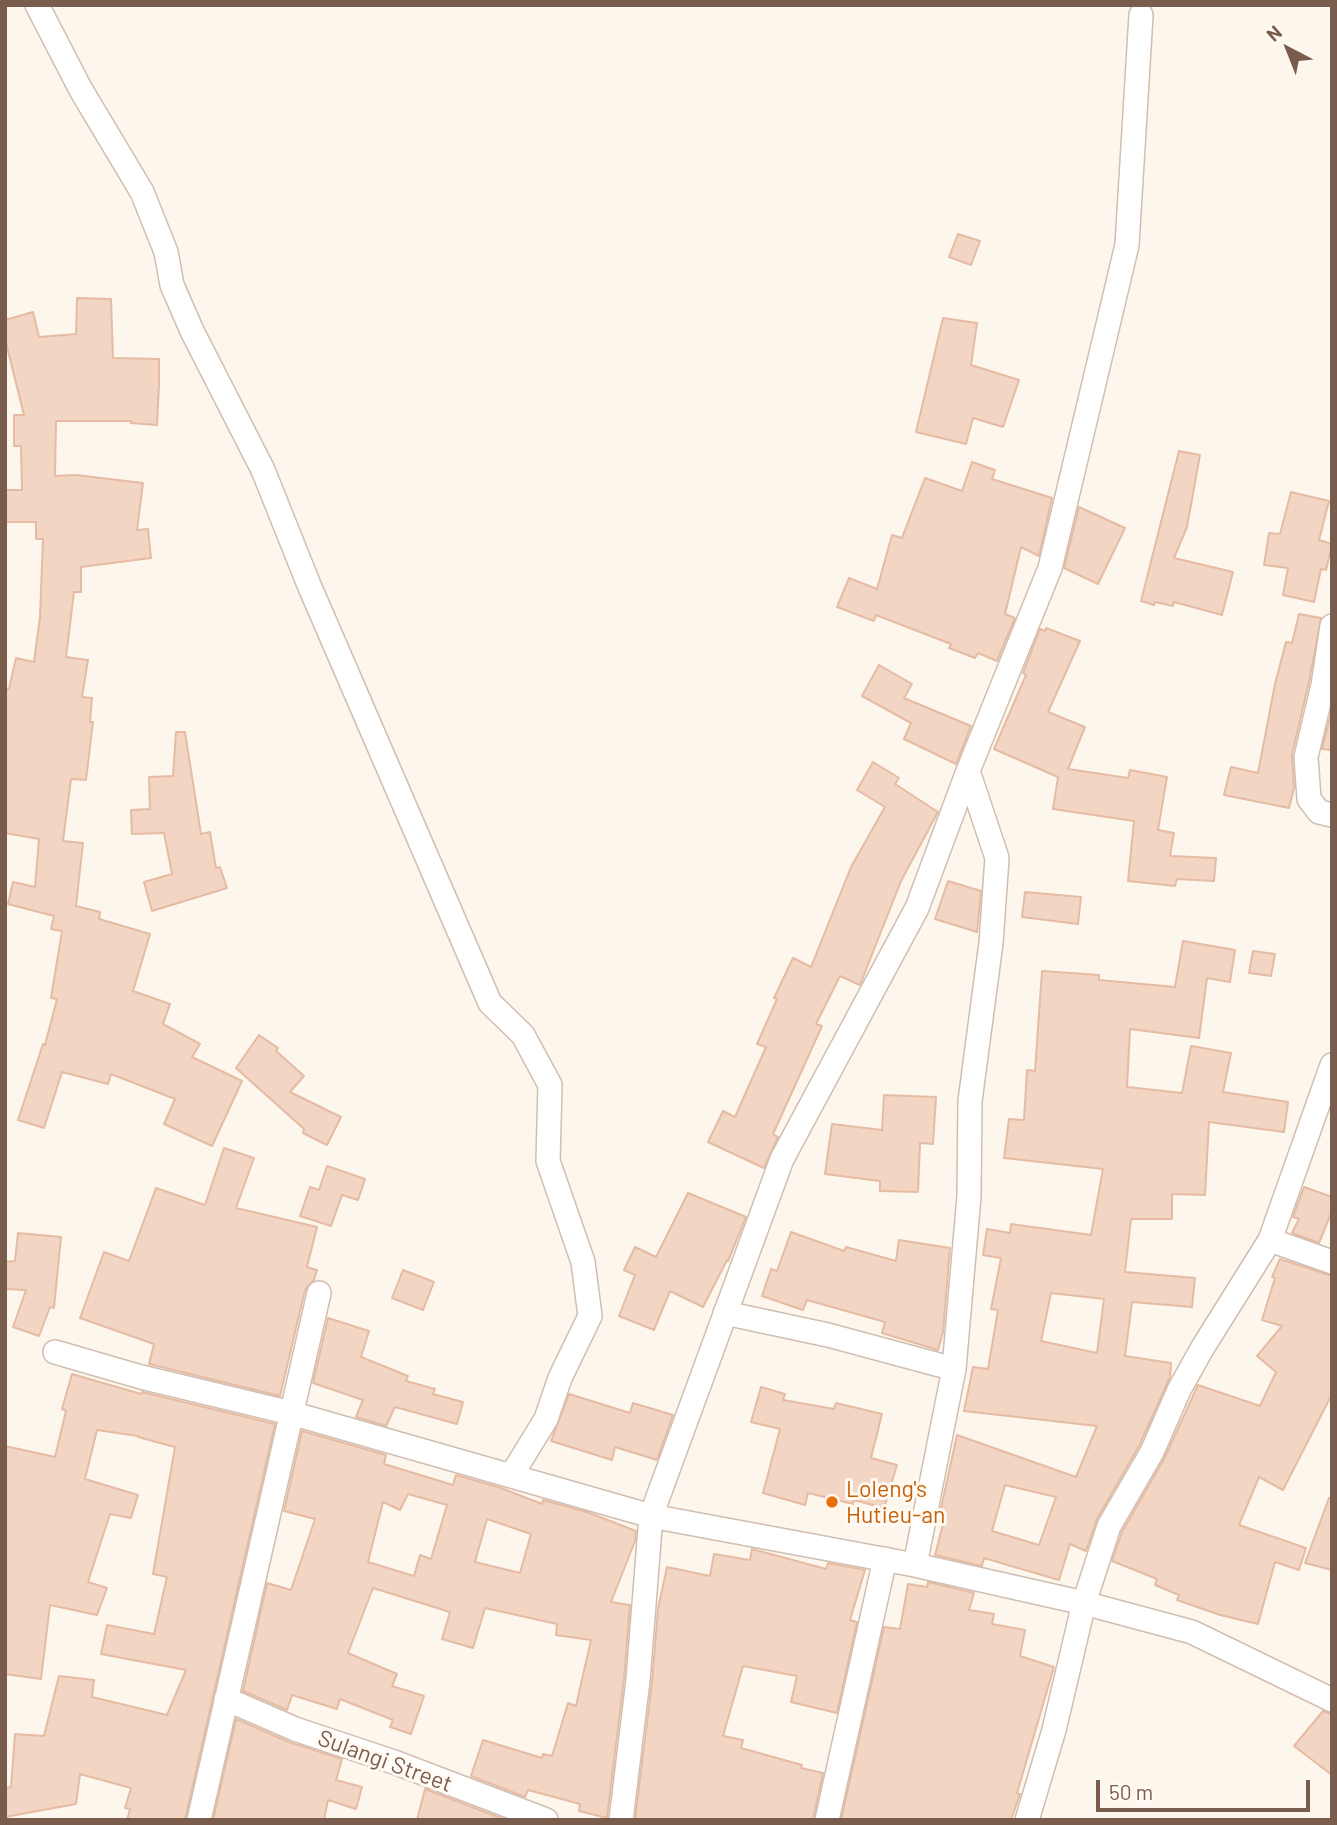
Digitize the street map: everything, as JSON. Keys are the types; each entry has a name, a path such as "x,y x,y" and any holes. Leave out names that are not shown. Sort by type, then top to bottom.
{"street":[{"path":"37,5 81,90 142,192 166,252 173,285 192,331 263,470 490,1003 523,1035 550,1085 548,1161 583,1262 590,1316 560,1378 546,1419 511,1476"},
{"path":"621,1820 638,1680 651,1516 782,1159 917,908 968,771 1050,568 1127,245 1141,15"},
{"path":"1332,626 1324,685 1306,757 1310,799 1319,812 1332,815"},
{"path":"915,1565 954,1369 969,1196 970,1101 991,943 997,858 968,771"},
{"path":"1027,1820 1054,1730 1084,1602 1109,1526 1152,1451 1179,1390 1197,1358 1270,1240 1332,1065"},
{"path":"1270,1240 1332,1262"},
{"path":"199,1820 319,1293"},
{"path":"725,1313 828,1335 954,1369"},
{"path":"55,1352 141,1377 291,1413 651,1516 886,1559 1084,1602 1192,1632 1332,1700"},
{"path":"827,1820 886,1559"},
{"name":"Sulangi Street","path":"226,1699 295,1729 394,1762 546,1820"}],"building":[{"path":"958,234 980,241 971,265 949,257"},
{"path":"77,298 111,299 113,358 159,359 159,385 157,425 131,421 56,421 55,476 76,475 143,483 137,530 148,529 151,558 81,567 81,592 74,592 66,657 88,660 82,697 92,698 90,722 93,722 86,780 71,779 63,841 83,843 76,906 100,912 99,919 150,934 133,991 170,1004 163,1024 200,1044 192,1057 242,1081 212,1146 164,1124 175,1099 111,1074 108,1084 62,1072 44,1128 18,1120 43,1044 45,1045 57,999 51,998 62,931 51,929 54,916 8,904 13,882 35,887 39,839 5,833 5,688 9,689 16,658 34,662 40,617 43,539 36,539 36,522 5,522 5,490 22,490 21,446 14,446 14,415 24,415 5,339 5,320 33,312 39,337 76,334"},
{"path":"943,318 977,323 971,365 1019,380 1003,427 973,418 966,444 916,432"},
{"path":"1179,451 1200,455 1187,527 1174,558 1233,572 1222,615 1174,602 1173,606 1141,601"},
{"path":"972,462 995,470 992,479 1052,498 1039,556 1021,547 1005,614 1015,618 997,661 978,653 975,658 949,648 951,644 876,615 874,621 837,607 849,578 877,589 892,535 902,538 925,478 962,491"},
{"path":"1291,492 1329,501 1319,540 1332,544 1326,570 1321,569 1314,602 1283,595 1288,568 1264,565 1269,533 1280,534"},
{"path":"1079,507 1125,528 1098,584 1064,568"},
{"path":"1299,614 1321,618 1292,754 1294,788 1289,808 1224,795 1231,767 1258,773 1275,684 1286,642 1292,643"},
{"path":"1046,628 1080,641 1048,712 1085,727 1068,769 1128,778 1130,770 1167,777 1158,830 1174,833 1170,856 1216,858 1214,881 1177,879 1175,886 1128,881 1134,821 1053,809 1058,777 994,749 1026,675 1023,673 1040,629 1045,631"},
{"path":"879,665 912,684 904,698 971,726 956,764 904,739 911,723 862,696"},
{"path":"1332,709 1332,750 1322,749"},
{"path":"176,732 185,732 201,834 210,832 216,868 220,867 227,888 152,911 144,882 172,874 164,833 132,834 131,810 150,809 149,777 173,776"},
{"path":"873,762 899,778 895,784 938,812 901,881 860,985 840,976 816,1024 822,1026 773,1134 778,1137 764,1168 708,1142 723,1111 735,1117 766,1047 757,1044 793,958 811,967 851,867 885,807 857,790"},
{"path":"948,881 981,891 977,932 935,919"},
{"path":"1025,892 1081,897 1078,924 1022,917"},
{"path":"1183,941 1235,950 1230,982 1207,978 1199,1038 1130,1029 1127,1087 1182,1093 1191,1046 1231,1053 1223,1092 1288,1102 1284,1132 1209,1122 1205,1195 1172,1194 1172,1219 1131,1219 1125,1272 1195,1278 1192,1307 1132,1302 1125,1356 1171,1363 1170,1377 1139,1446 1097,1519 1086,1551 1070,1544 1059,1580 984,1558 982,1566 935,1555 943,1524 938,1522 957,1435 1076,1477 1097,1426 964,1411 973,1367 988,1369 998,1310 991,1309 1001,1258 983,1255 987,1229 1010,1233 1011,1224 1091,1235 1103,1169 1004,1158 1009,1119 1024,1120 1027,1070 1035,1071 1042,971 1099,975 1099,980 1175,987","holes":["1051,1293 1104,1299 1097,1353 1041,1341","1005,1485 1056,1497 1039,1545 992,1531"]},
{"path":"1253,951 1275,954 1271,976 1249,973"},
{"path":"259,1035 278,1048 276,1051 304,1076 290,1092 341,1117 327,1145 303,1133 304,1129 236,1068"},
{"path":"884,1095 936,1097 933,1144 920,1143 918,1192 880,1191 880,1181 825,1174 832,1124 882,1130"},
{"path":"224,1148 254,1158 236,1208 317,1227 307,1267 317,1270 314,1280 305,1290 280,1396 149,1364 154,1344 80,1318 104,1252 129,1261 156,1188 205,1205"},
{"path":"327,1166 365,1179 358,1200 342,1195 331,1226 300,1216 310,1187 319,1190"},
{"path":"1304,1187 1332,1197 1332,1211 1319,1243 1292,1233 1299,1219 1293,1217"},
{"path":"688,1193 746,1217 728,1261 703,1307 670,1291 654,1330 619,1316 635,1275 624,1270 635,1247 656,1257"},
{"path":"791,1232 844,1251 846,1247 896,1261 899,1240 950,1248 943,1332 938,1350 882,1333 885,1322 807,1300 803,1310 762,1296 771,1269 777,1271"},
{"path":"18,1233 61,1237 54,1308 50,1307 39,1336 13,1327 26,1290 5,1289 5,1262 15,1261"},
{"path":"1280,1259 1332,1276 1332,1394 1283,1490 1259,1477 1239,1525 1306,1548 1299,1570 1275,1562 1258,1624 1220,1615 1177,1600 1179,1595 1155,1585 1157,1579 1112,1561 1122,1532 1164,1459 1198,1385 1260,1406 1276,1372 1257,1356 1282,1326 1262,1320 1275,1278 1272,1277"},
{"path":"403,1270 434,1282 423,1310 392,1298"},
{"path":"328,1318 369,1331 361,1357 408,1376 406,1381 435,1389 433,1394 463,1402 457,1424 395,1407 386,1426 356,1417 363,1400 313,1383"},
{"path":"72,1374 141,1394 142,1392 275,1424 185,1820 127,1820 130,1809 125,1808 131,1788 80,1774 76,1804 5,1817 5,1788 11,1787 15,1734 44,1736 59,1676 94,1680 92,1697 167,1715 186,1670 101,1654 107,1625 154,1634 167,1577 153,1574 175,1447 138,1436 97,1430 85,1479 138,1495 131,1518 110,1514 88,1582 107,1588 97,1615 50,1605 41,1679 5,1674 5,1446 55,1457 66,1411 62,1409"},
{"path":"761,1387 785,1394 783,1400 834,1409 836,1403 882,1414 871,1458 897,1465 884,1508 808,1493 805,1505 763,1493 780,1429 751,1422"},
{"path":"569,1394 630,1413 633,1403 673,1415 657,1460 615,1447 612,1460 551,1441"},
{"path":"302,1431 386,1455 384,1464 453,1485 456,1475 542,1504 543,1500 587,1512 636,1531 635,1541 611,1602 630,1605 607,1818 579,1811 580,1804 528,1790 525,1797 471,1776 483,1740 542,1758 543,1754 552,1756 568,1703 576,1706 591,1640 556,1635 557,1624 485,1608 473,1648 442,1639 450,1612 373,1588 348,1653 397,1674 392,1686 424,1696 411,1734 390,1727 393,1720 340,1699 337,1709 292,1695 287,1710 243,1691 267,1583 291,1590 315,1519 284,1511","holes":["408,1494 447,1505 431,1559 420,1555 414,1576 368,1562 383,1502 400,1510","487,1519 531,1534 520,1573 475,1562"]},
{"path":"1329,1498 1332,1498 1332,1570 1305,1563"},
{"path":"752,1549 826,1569 828,1563 865,1570 850,1620 857,1622 837,1713 791,1702 797,1676 743,1666 723,1736 743,1740 741,1748 823,1773 813,1820 635,1820 658,1609 667,1567 710,1576 714,1554 750,1560"},
{"path":"928,1582 974,1593 969,1610 994,1614 992,1624 1025,1630 1020,1656 1054,1667 1011,1820 841,1820 884,1627 900,1629 908,1584 927,1587"},
{"path":"1323,1711 1332,1714 1332,1775 1294,1746"},
{"path":"236,1719 289,1742 342,1759 336,1780 362,1787 356,1809 328,1800 324,1820 213,1820"},
{"path":"425,1789 506,1820 417,1820"}],"place":[{"name":"Loleng's Hutieu-an","path":"832,1502"}]}
